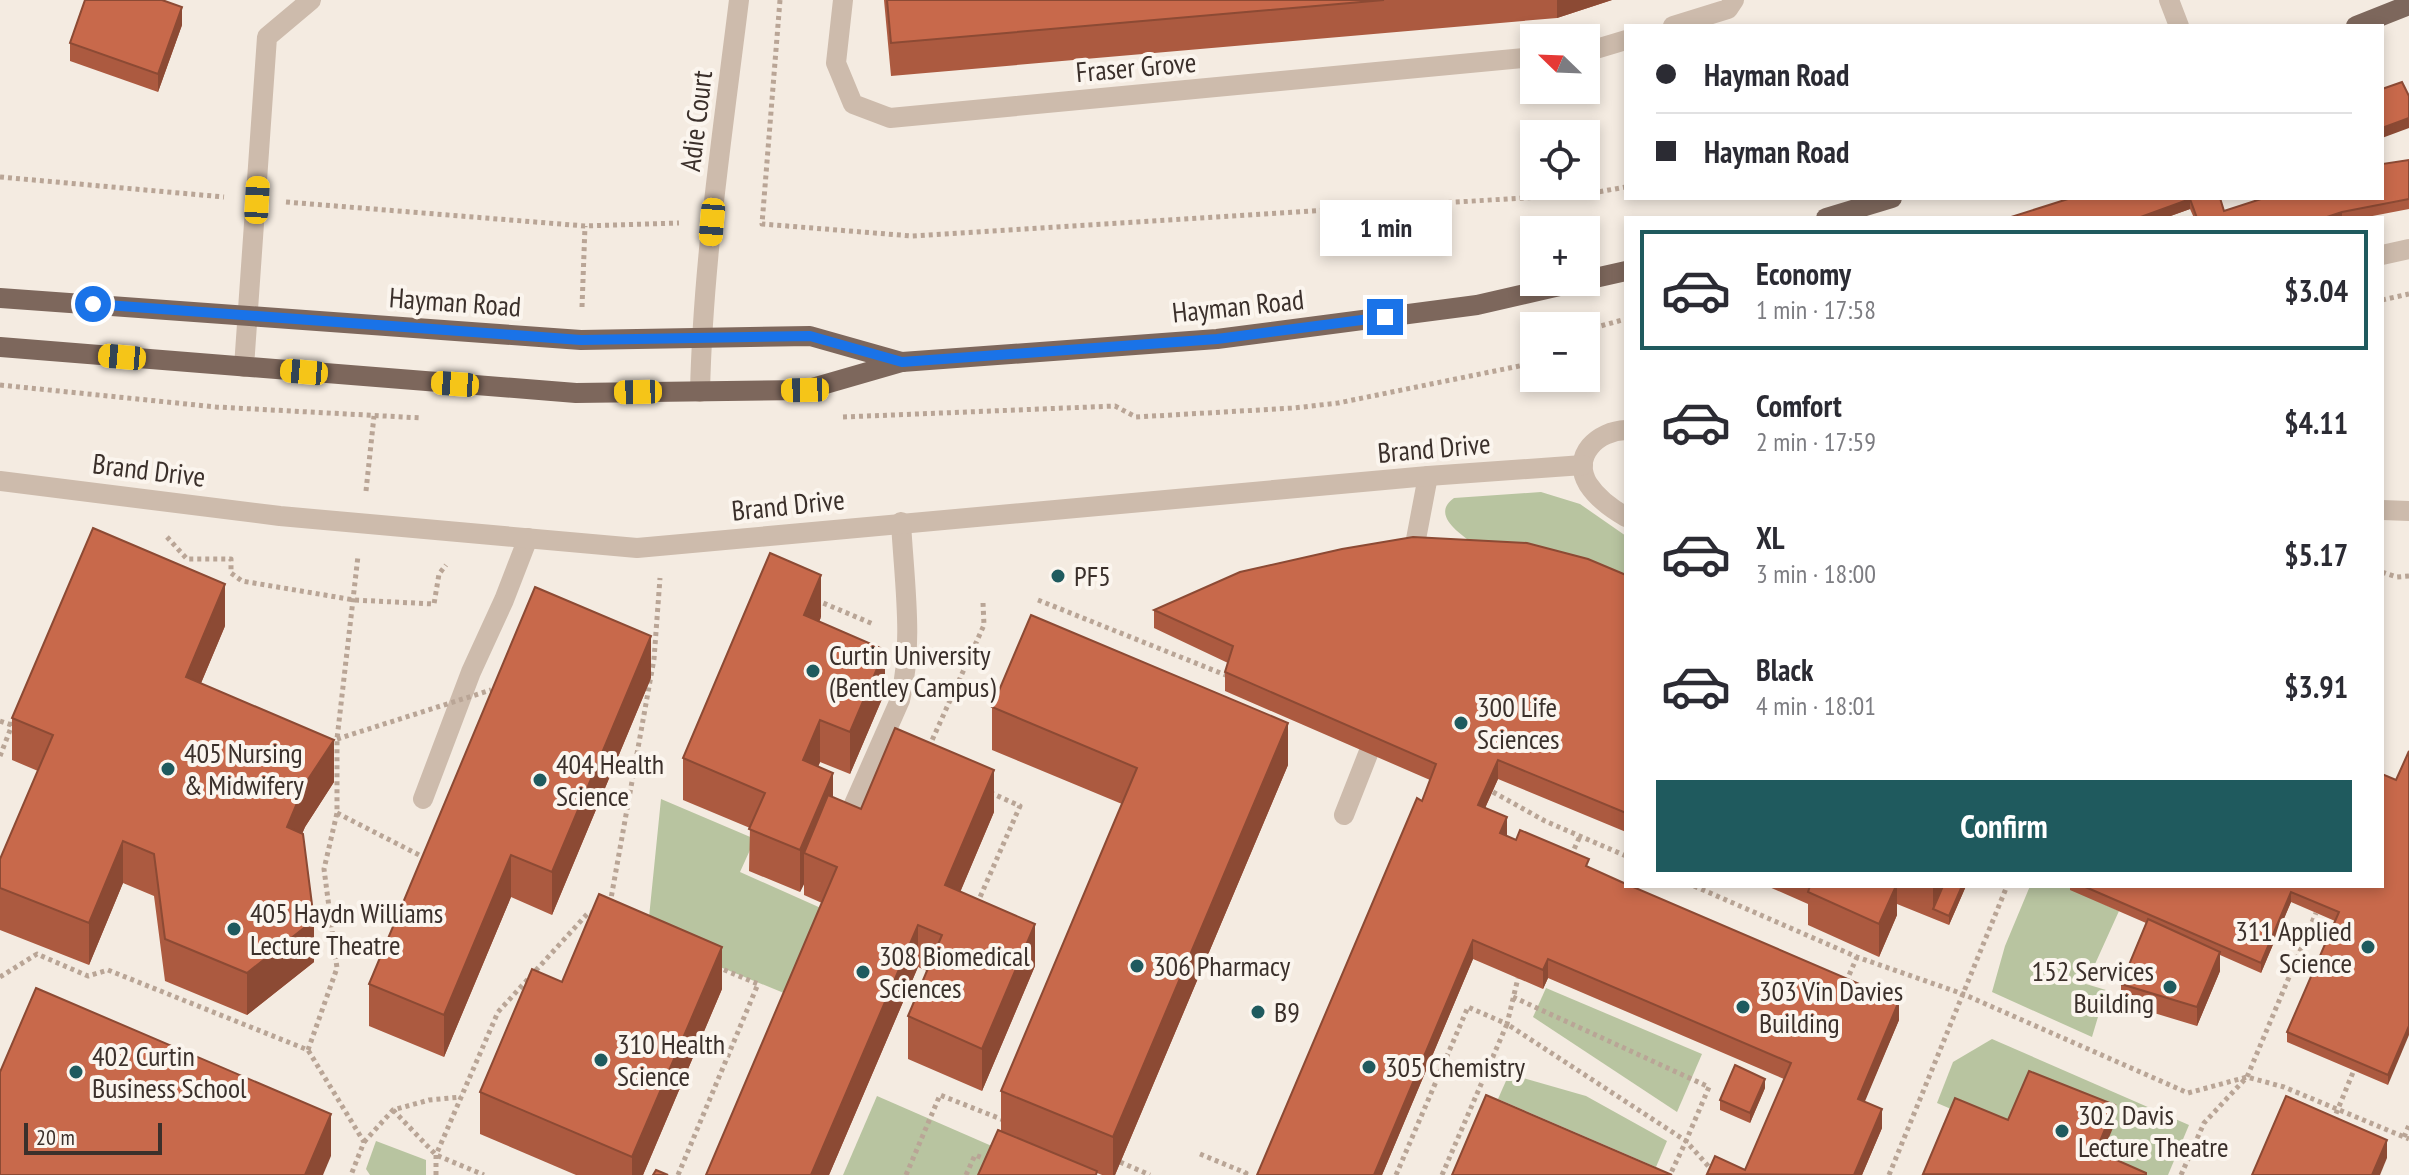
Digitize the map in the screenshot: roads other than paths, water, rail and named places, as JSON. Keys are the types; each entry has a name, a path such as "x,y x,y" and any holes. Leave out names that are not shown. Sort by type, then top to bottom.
{"main road":[{"path":"2361,24 2409,5"},
{"path":"1833,216 1885,200"},
{"path":"1600,277 1624,271"},
{"name":"Hayman Road","path":"0,347 576,393 805,390 902,362 1217,339 1477,305 1520,295"},
{"name":"Hayman Road","path":"0,298 581,340 810,336 902,362"}],"street":[{"path":"244,367 267,37 311,0"},
{"name":"Adie Court","path":"700,392 712,222 739,0"},
{"name":"Fraser Grove","path":"843,0 836,63 853,104 890,118 1520,58"},
{"path":"1679,24 1728,9 1734,0"},
{"path":"2169,0 2178,24"},
{"path":"1600,48 1624,41"},
{"path":"2384,255 2409,249"},
{"path":"1624,430 1598,436 1588,448 1583,465 1587,482 1602,501 1624,516"},
{"name":"Brand Drive","path":"0,481 280,516 637,548 901,522 1583,465"},
{"path":"1413,555 1428,476"},
{"path":"2384,510 2409,511"},
{"path":"843,829 904,685 906,632 901,522"},
{"path":"423,799 471,672 528,538"},
{"path":"1344,815 1368,754"}],"place":[{"name":"PF5","path":"1058,576"},
{"name":"Curtin University (Bentley Campus)","path":"813,671"},
{"name":"300 Life Sciences","path":"1461,723"},
{"name":"405 Nursing & Midwifery","path":"168,769"},
{"name":"404 Health Science","path":"540,780"},
{"name":"405 Haydn Williams Lecture Theatre","path":"234,929"},
{"name":"311 Applied Science","path":"2368,947"},
{"name":"306 Pharmacy","path":"1137,966"},
{"name":"308 Biomedical Sciences","path":"863,972"},
{"name":"152 Services Building","path":"2170,987"},
{"name":"303 Vin Davies Building","path":"1743,1007"},
{"name":"B9","path":"1258,1012"},
{"name":"310 Health Science","path":"601,1060"},
{"name":"305 Chemistry","path":"1369,1067"},
{"name":"402 Curtin Business School","path":"76,1072"},
{"name":"302 Davis Lecture Theatre","path":"2062,1131"}]}
